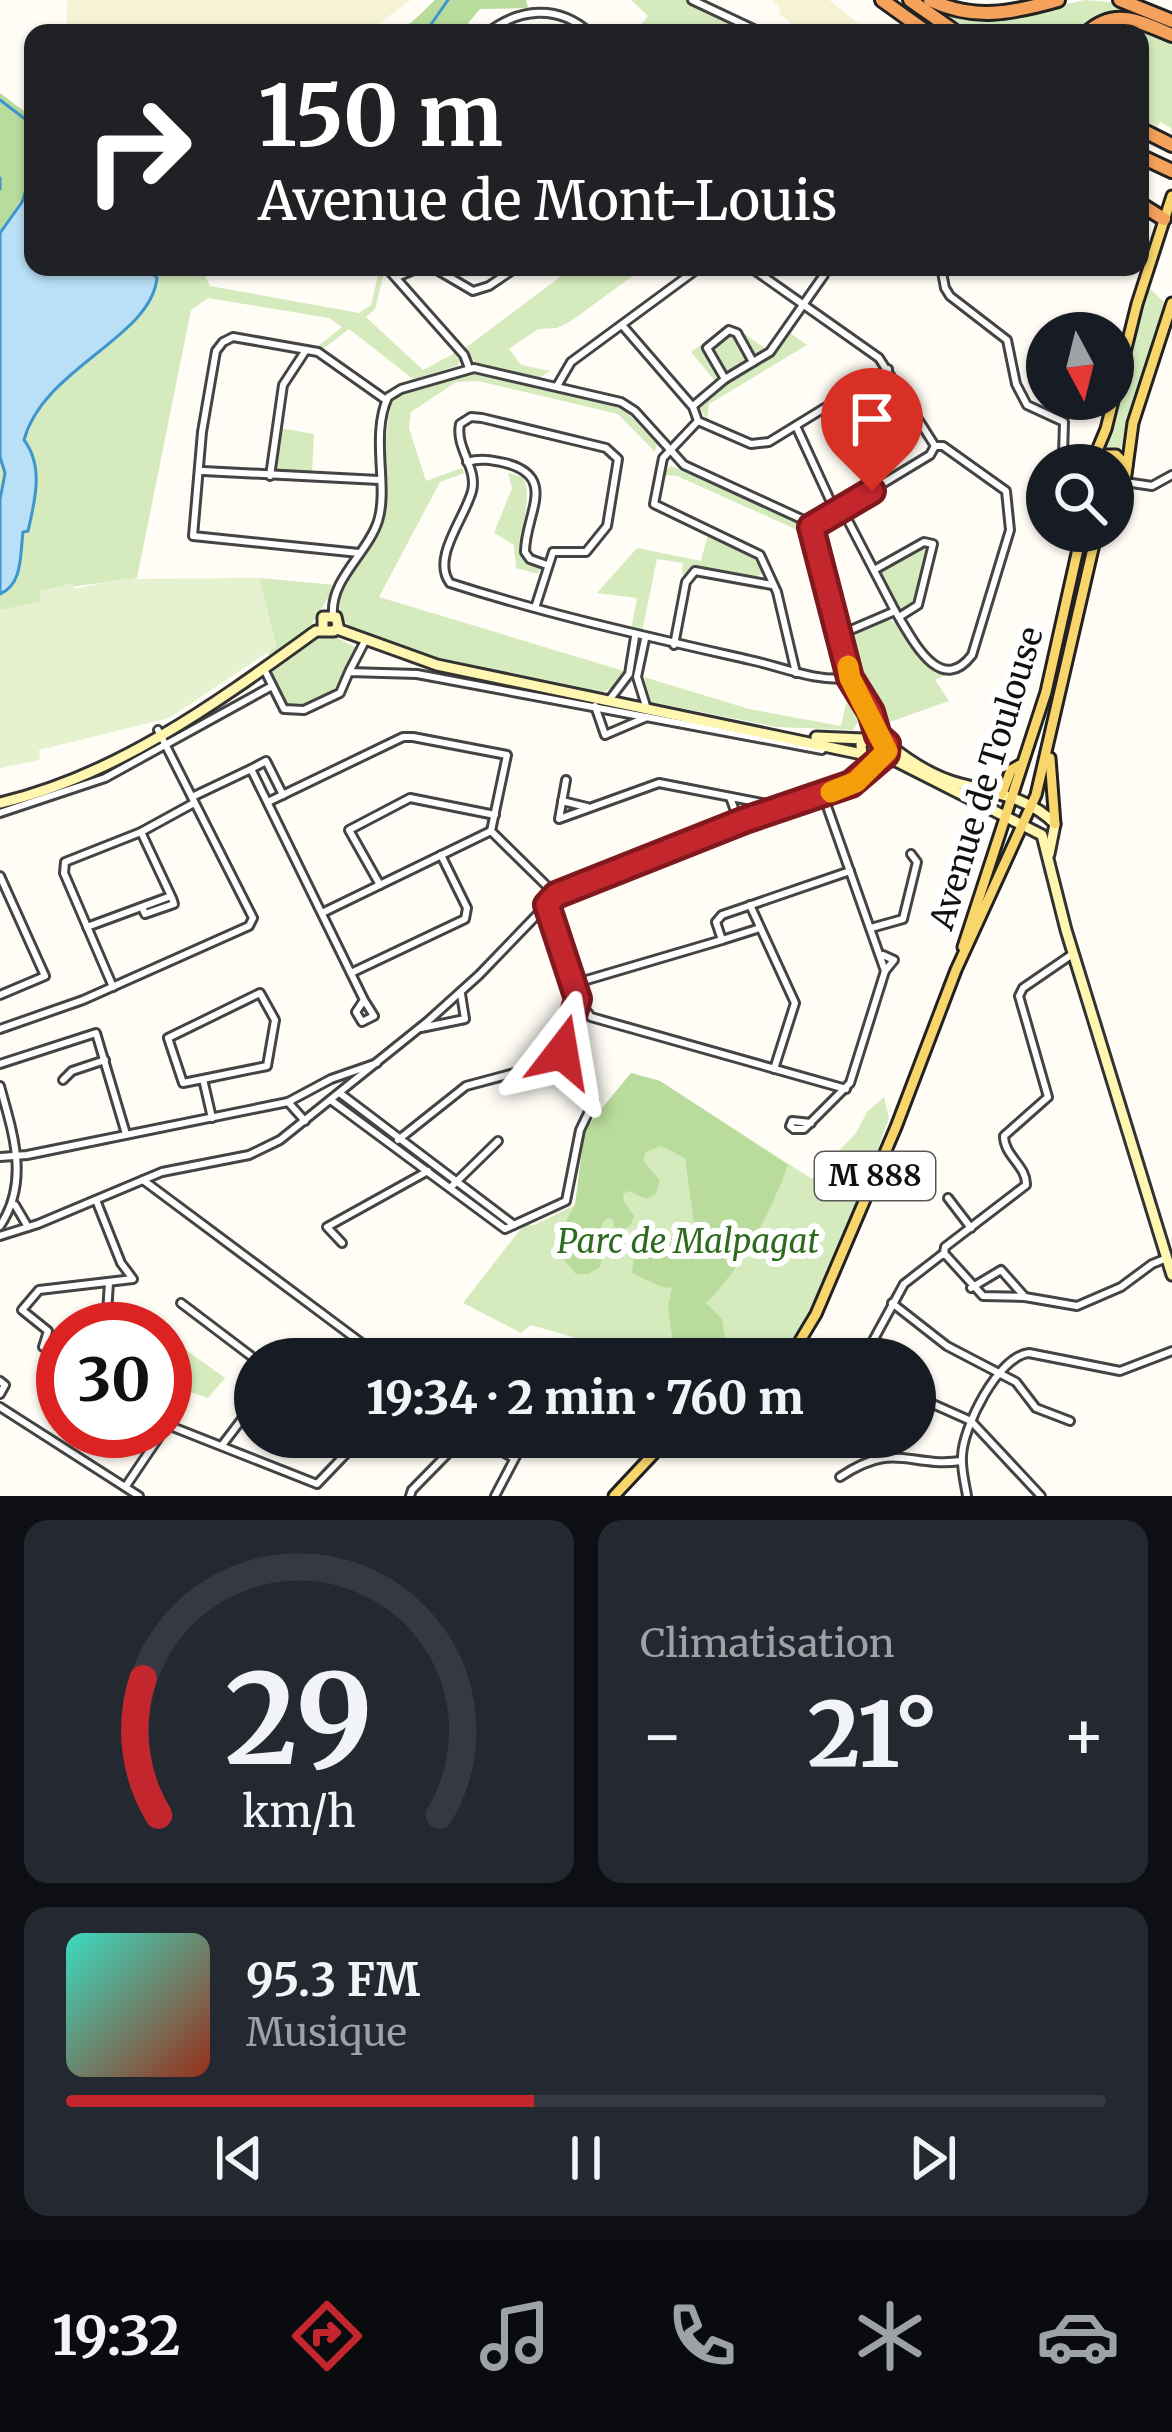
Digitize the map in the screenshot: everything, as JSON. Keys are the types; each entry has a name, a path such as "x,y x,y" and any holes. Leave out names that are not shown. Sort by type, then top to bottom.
{"highway":[{"path":"882,0 915,24"},
{"path":"910,0 944,24"},
{"path":"929,0 954,11 986,15 1058,0"},
{"path":"1120,0 1172,21"},
{"path":"895,10 907,24"},
{"path":"1098,24 1126,17 1144,24"}],"main road":[{"path":"1149,265 1168,221 1172,196"},
{"path":"1154,249 1170,249"},
{"path":"1098,444 1146,276"},
{"path":"1130,444 1172,303"},
{"name":"Avenue de Toulouse","path":"802,1338 896,1127 956,970 1005,796 1046,692 1077,552"},
{"name":"Avenue de Toulouse","path":"956,970 1031,806 1049,747 1092,552"},
{"path":"1049,747 1055,824"},
{"path":"619,1496 653,1458"}],"street":[{"path":"692,0 743,24"},
{"path":"500,24 511,16 541,11 576,24"},
{"path":"401,276 397,278 464,355 469,368"},
{"path":"447,276 473,291 504,276"},
{"path":"556,387 571,362 688,276"},
{"path":"764,276 866,345 888,369 935,446"},
{"path":"693,407 725,379 770,352 823,276"},
{"path":"943,276 950,296 1007,340 1022,399 1038,412 1064,422 1063,444"},
{"path":"622,325 693,407 698,421 758,444 888,369"},
{"path":"725,379 707,349 729,330 737,333 753,362"},
{"path":"359,554 196,538 191,530 202,471 202,432 220,344 238,338 306,350 333,360 386,400"},
{"path":"270,476 283,385 306,350"},
{"path":"333,615 335,595 380,515 386,400 401,388 469,368 627,405 684,465 803,518 811,527 850,689 868,720 879,761"},
{"path":"536,608 547,565 556,550 583,553 602,534 618,468 616,455 607,448 471,417 458,432 474,484 445,560 445,578 454,584 536,608 640,638 796,674 850,678"},
{"path":"698,421 669,452 657,476 656,506 757,552 772,585 796,674"},
{"path":"796,426 897,614 932,666 944,670 964,664 972,655 1010,530 1008,496 1002,486 943,446 935,446"},
{"path":"811,527 930,455 935,446"},
{"path":"467,462 492,460 531,474 536,494 525,549 530,559 547,565"},
{"path":"202,471 379,480"},
{"path":"1134,483 1152,486 1172,475"},
{"path":"839,635 918,605 933,544 923,542 874,570"},
{"path":"674,644 686,582 694,571 772,585"},
{"path":"323,629 323,617 333,615 338,619 337,629"},
{"path":"323,629 337,629 437,665 647,712 841,748 879,761 893,760 1038,830 1049,854 1053,884 1172,1275"},
{"path":"0,813 105,778 323,629"},
{"path":"610,699 628,674 640,638"},
{"path":"640,638 637,676 647,712"},
{"path":"263,669 284,709 304,710 340,693 364,641"},
{"path":"349,672 417,674 596,701 610,699 647,712 794,739 874,739 955,783 1031,806 1055,824 1049,854"},
{"path":"0,803 77,778 272,686"},
{"path":"596,701 605,735 647,712"},
{"path":"0,1029 113,987 249,926 253,918 162,737"},
{"path":"267,802 403,737 507,755 491,831 322,913"},
{"path":"859,779 863,756 874,739"},
{"path":"113,987 64,873 64,862 140,832 266,761 283,795"},
{"path":"0,1236 176,1168 249,1155 280,1140 460,992 556,895 823,795 859,779 879,761"},
{"path":"251,770 364,1000"},
{"path":"566,780 559,819 659,783 787,808"},
{"path":"811,1123 846,1089 885,971 823,795"},
{"path":"730,796 740,825"},
{"path":"380,885 349,830 410,798 496,815"},
{"path":"562,801 591,808"},
{"path":"491,831 556,895"},
{"path":"87,927 171,896 140,832"},
{"path":"871,928 902,919 917,862 911,854"},
{"path":"351,973 465,919 466,908 441,855"},
{"path":"722,940 718,919 850,872"},
{"path":"0,876 45,976 1,994"},
{"path":"547,905 578,999 591,1017 846,1089"},
{"path":"750,905 795,1003 774,1069"},
{"path":"573,983 760,928"},
{"path":"874,1338 904,1284 1026,1186 1026,1175 1007,1150 1004,1136 1048,1097 1020,992 1074,953"},
{"path":"417,1029 465,1019 460,992"},
{"path":"260,993 275,1020 268,1066 203,1079 183,1083 168,1038 260,993"},
{"path":"398,1140 466,1086 555,1064 578,999"},
{"path":"0,1064 96,1034 125,1134"},
{"path":"333,1078 342,1093 505,1229 566,1202 580,1130 593,1109 584,1069 562,1052"},
{"path":"63,1080 72,1071 105,1060"},
{"path":"0,1156 288,1102 333,1078 377,1063"},
{"path":"203,1079 212,1118"},
{"path":"0,1085 17,1156 14,1204 0,1226"},
{"path":"332,1101 428,1172 514,1225"},
{"path":"288,1102 305,1120"},
{"path":"453,1185 498,1141"},
{"path":"342,1243 327,1227 428,1172"},
{"path":"142,1180 355,1338"},
{"path":"948,1198 971,1228"},
{"path":"36,1321 22,1310 39,1290 134,1279 122,1263 96,1200"},
{"path":"14,1204 28,1227"},
{"path":"944,1253 971,1288 991,1298 1025,1297 1060,1306 1086,1304 1167,1258"},
{"path":"971,1288 1001,1270 1025,1297"},
{"path":"108,1302 109,1282"},
{"path":"892,1303 946,1346 1016,1382 1036,1408 1070,1421"},
{"path":"192,1311 234,1343"},
{"path":"967,1496 962,1461 971,1421 1000,1373 1025,1353 1120,1371 1172,1351"},
{"path":"0,1381 5,1384 0,1394"},
{"path":"936,1405 971,1421 1041,1496"},
{"path":"0,1408 139,1496"},
{"path":"223,1444 234,1430"},
{"path":"192,1435 234,1449"},
{"path":"840,1477 884,1456 962,1461"},
{"path":"125,1486 144,1458"},
{"path":"256,1458 317,1484 342,1458"},
{"path":"410,1496 443,1458"},
{"path":"495,1496 514,1459"}],"shaded area":[{"path":"67,0 411,0 378,24 66,24"},
{"path":"772,0 829,0 859,24 792,24 779,13 780,7"}],"green space":[{"path":"435,0 526,0 528,8 480,9 468,24 408,24"},
{"path":"631,0 686,0 733,24 642,24 648,16"},
{"path":"1085,0 1131,10 1103,14 1091,24 961,24 948,16 996,19"},
{"path":"1149,34 1172,44 1172,135 1171,128 1160,122 1157,128 1149,124"},
{"path":"0,93 24,111 24,194 0,233"},
{"path":"24,147 24,276 205,276 210,286 359,313 371,305 378,276 383,276 375,309 366,317 423,370 455,353 460,361 413,379 349,329 323,349 317,347 342,327 329,318 208,298 191,310 137,578 40,591 41,606 0,615 0,196"},
{"path":"561,276 633,276 571,321 538,329 509,349 521,365 551,371 538,378 476,363 464,349"},
{"path":"1148,287 1164,302 1134,406 1134,339"},
{"path":"730,324 766,349 782,327 807,345 709,404 707,419 694,399 715,381 691,352"},
{"path":"475,372 622,407 657,444 655,452 618,414 478,381 456,382 411,412 409,428 426,481 462,468 464,473 440,482 379,597 624,671 603,692 510,676 390,645 362,634 342,614 339,597 383,521 387,483 383,459 391,401 404,392"},
{"path":"1112,420 1130,420 1122,444 1106,444"},
{"path":"279,428 314,434 312,472 275,472"},
{"path":"671,466 804,526 842,658 837,674 829,674 836,666 800,535 677,476 661,475"},
{"path":"508,473 523,477 527,498 522,551 525,562 540,566 538,574 516,568 514,545 494,533 512,488"},
{"path":"708,534 755,554 761,574 753,578 698,566 682,575 683,563 657,559 642,632 631,630 637,598 597,593 637,548 701,561"},
{"path":"920,547 931,552 915,605 900,611 880,575 882,568"},
{"path":"259,578 336,585 309,629 271,656 267,653 276,646"},
{"path":"259,578 276,647 169,718 39,750 40,760 0,768 0,610 41,601 39,591 73,583 74,589 122,579"},
{"path":"888,619 928,665 946,675 935,680 949,701 887,723 866,691 848,640"},
{"path":"318,636 334,636 358,649 323,700 301,707 285,705 271,673"},
{"path":"644,677 749,709 841,726 847,699 859,720 853,730 776,727 651,702"},
{"name":"Parc de Malpagat","path":"631,1073 660,1081 812,1179 884,1097 889,1118 842,1244 792,1338 576,1338 531,1325 521,1333 463,1303 526,1222 532,1226 575,1205 585,1129"},
{"path":"631,1073 660,1081 788,1165 754,1238 706,1303 722,1319 725,1338 672,1338 668,1307 672,1288 632,1273 635,1250 677,1237 694,1223 685,1158 661,1146 646,1152 643,1160 660,1181 655,1195 646,1199 629,1191 623,1194 634,1216 631,1224 621,1232 613,1219 602,1224 596,1249 602,1257 600,1267 576,1274 563,1259 585,1129"},
{"path":"192,1354 225,1378 208,1398 192,1392"}],"water":[{"path":"24,196 24,276 157,278 136,318 52,393 35,415 24,440 36,472 33,508 28,531 23,532 17,576 0,594 0,500 5,473 0,457 0,233"}],"waterway":[{"path":"431,24 448,0"},
{"path":"0,100 24,118"},
{"path":"0,178 0,189"}],"slow traffic":[{"path":"831,792 856,782 882,760 888,747 878,736 848,666"}],"route":[{"path":"562,1052 578,999 547,905 556,895 745,820 851,784 886,754 887,744 878,736 871,712 850,678 811,527 872,491"}]}
